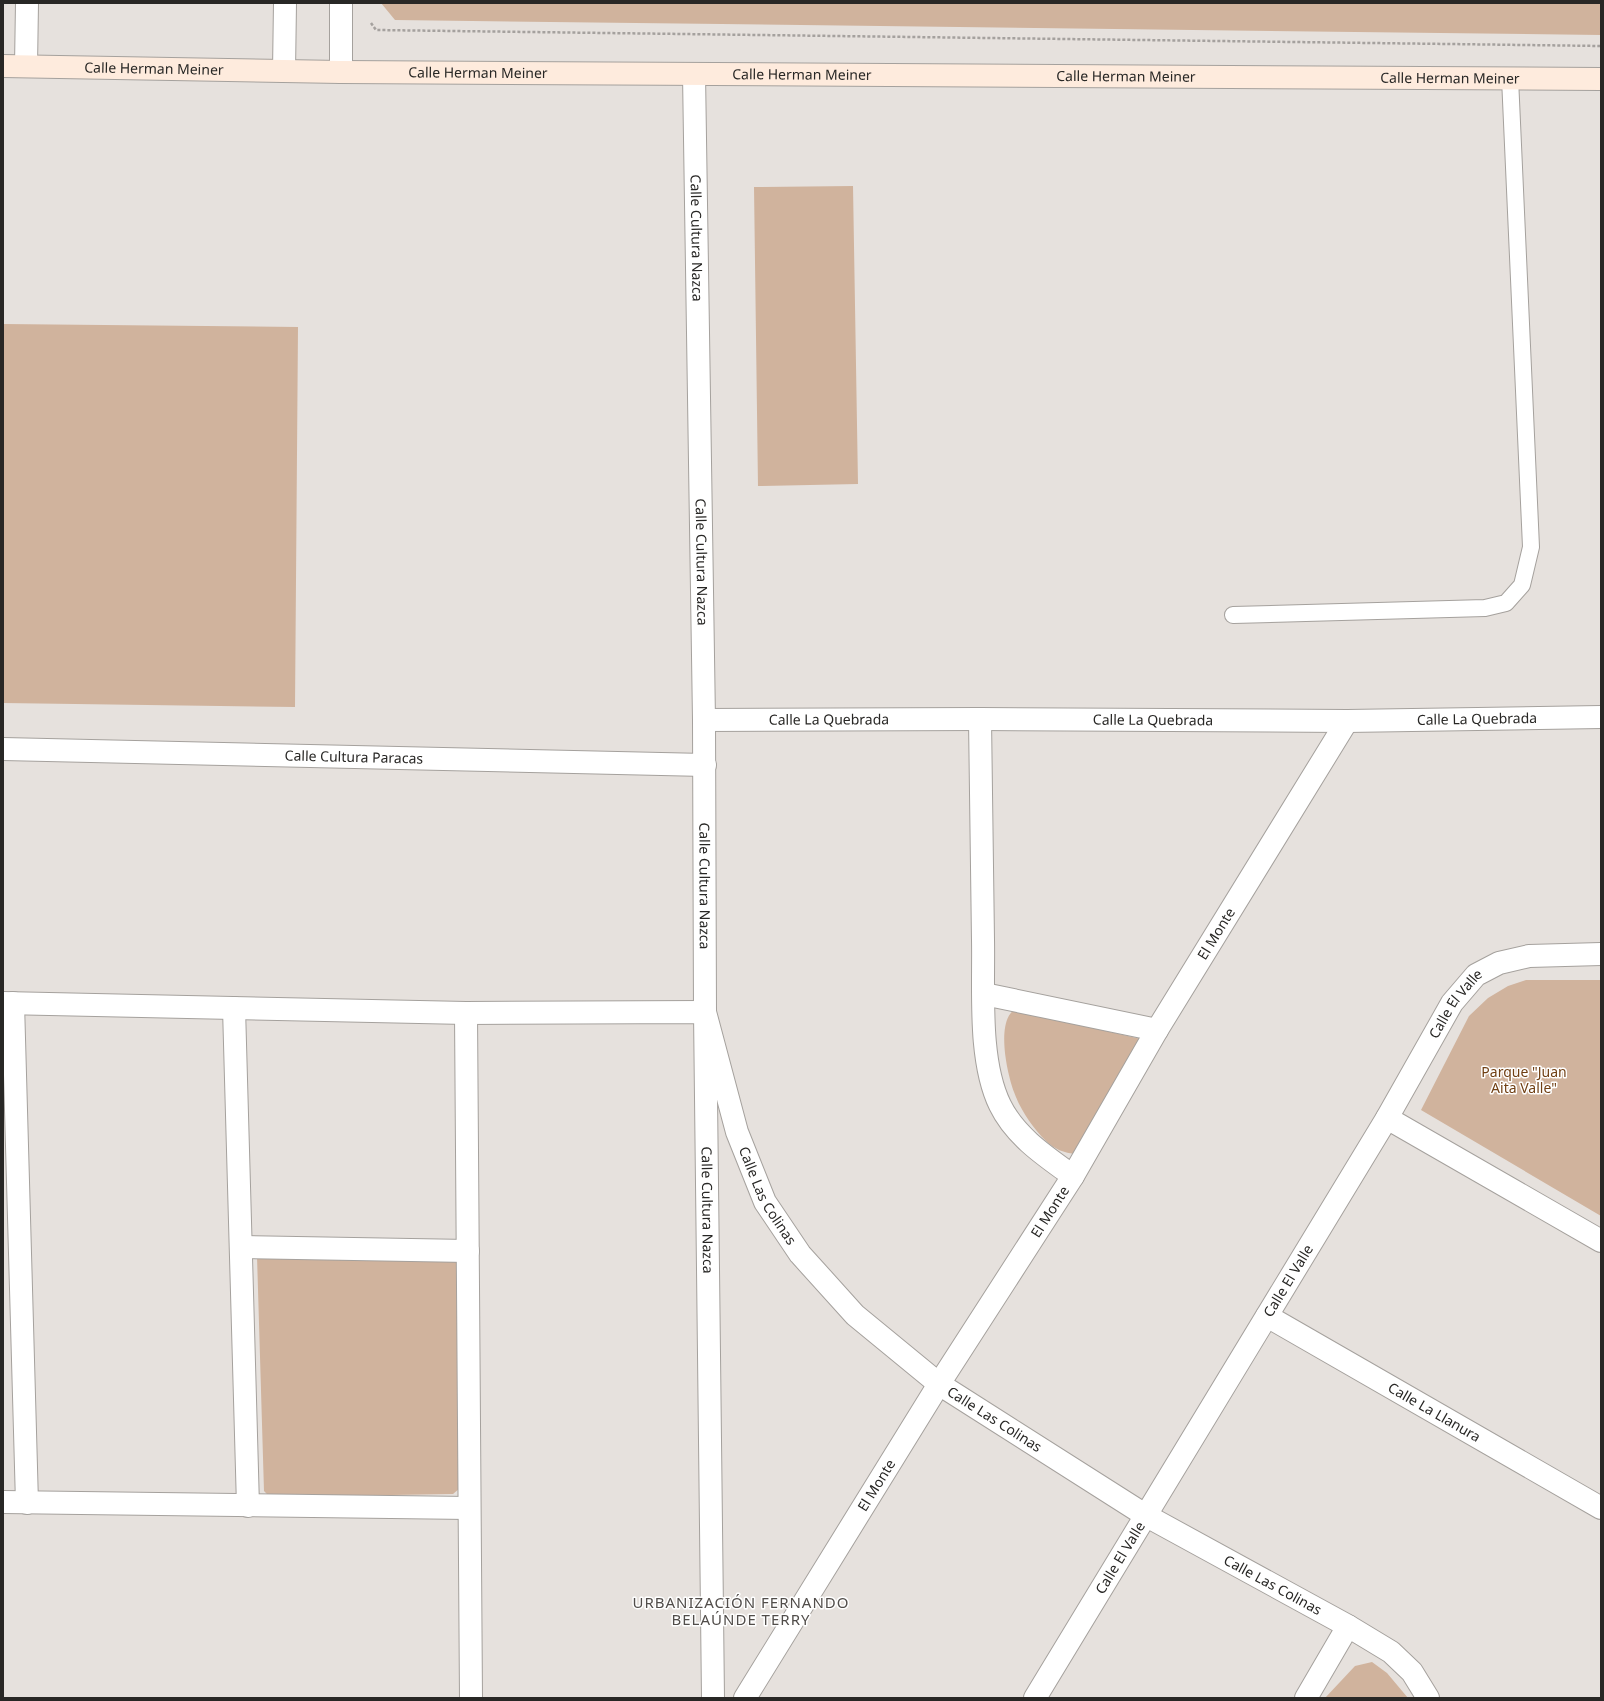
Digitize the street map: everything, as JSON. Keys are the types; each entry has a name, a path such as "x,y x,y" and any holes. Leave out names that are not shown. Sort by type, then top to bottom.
{"street":[{"path":"26,66 27,3"},
{"path":"284,71 285,3"},
{"path":"341,3 341,72"},
{"name":"Calle Herman Meiner","path":"3,66 341,72 1601,79"},
{"name":"Calle Cultura Nazca","path":"694,74 705,765 705,1012 713,1698"},
{"name":"Calle La Quebrada","path":"704,720 980,718 1347,721 1601,716"},
{"path":"980,718 986,1056 992,1084 999,1103 1007,1118 1018,1131 1043,1154 1073,1176"},
{"name":"El Monte","path":"745,1698 939,1384 1073,1176 1157,1030 1347,721"},
{"name":"Calle Cultura Paracas","path":"3,749 705,765"},
{"name":"Calle El Valle","path":"1035,1698 1387,1118 1452,1003 1476,975 1499,963 1529,956 1601,954"},
{"path":"984,994 1157,1030"},
{"path":"27,1503 8,1003 466,1014 705,1012"},
{"path":"234,1008 248,1506"},
{"name":"Calle Las Colinas","path":"705,1012 737,1132 765,1202 800,1254 855,1315 939,1384 1145,1516 1348,1626 1391,1652 1412,1672 1428,1698"},
{"path":"466,1014 471,1698"},
{"path":"1387,1118 1601,1241"},
{"path":"241,1247 468,1251"},
{"name":"Calle La Llanura","path":"1267,1316 1601,1508"},
{"path":"3,1502 469,1508"},
{"path":"1306,1698 1348,1626"}],"lane":[{"path":"1233,615 1484,608 1506,603 1522,585 1531,547 1510,78"}],"path":[{"path":"368,19 376,30 1601,46"}],"green space":[{"path":"381,3 1601,3 1601,35 395,20"},
{"path":"853,186 858,484 758,486 754,187"},
{"path":"3,324 298,327 295,707 3,703"},
{"name":"Parque \"Juan Aita Valle\"","path":"1526,980 1601,980 1601,1216 1421,1110 1469,1016 1488,998 1508,986"},
{"path":"1014,1010 1141,1039 1076,1154 1067,1153 1060,1150 1046,1141 1027,1118 1020,1105 1011,1084 1006,1061 1004,1037 1005,1026 1009,1016"},
{"path":"257,1256 456,1260 460,1488 453,1494 270,1497 264,1491"},
{"path":"1372,1662 1387,1673 1408,1698 1325,1698 1355,1666"}],"district":[{"name":"URBANIZACIÓN FERNANDO BELAÚNDE TERRY","path":"741,1612"}]}
